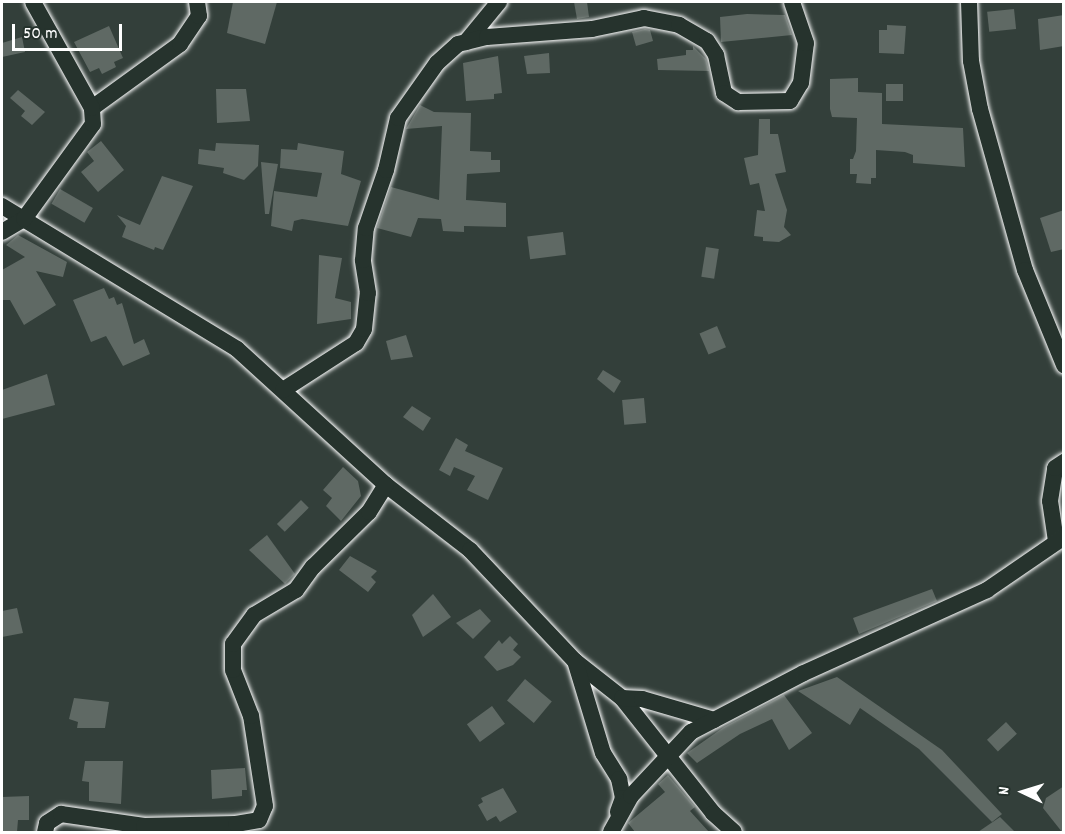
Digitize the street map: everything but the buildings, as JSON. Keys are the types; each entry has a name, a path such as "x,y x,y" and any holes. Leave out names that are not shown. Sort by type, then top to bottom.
{"street":[{"path":"2,232 24,219 93,124 92,108 33,2"},
{"path":"92,108 180,44 199,16 196,2"},
{"path":"466,42 499,2"},
{"path":"283,390 356,343 364,329 368,293 363,260 366,228 386,170 398,118 437,63 458,44 487,37 592,29 644,18 679,25 706,41 716,55 724,93 738,102 790,101 801,83 806,43 792,2"},
{"path":"969,2 971,62 980,109 1025,270 1064,365"},
{"path":"2,206 237,349 386,484 470,550 575,661 622,698 671,757 713,813 734,832"},
{"path":"613,828 631,796 671,757 692,732 804,673 987,590 1060,539 1050,501 1055,468 1064,462"},
{"path":"45,832 47,823 61,814 144,826 236,824 259,820 265,806 251,716 233,670 233,644 254,615 296,590 313,567 369,512 386,484"},
{"path":"575,661 603,753 619,779 623,798 613,828"},
{"path":"622,698 642,699 714,720"}]}
